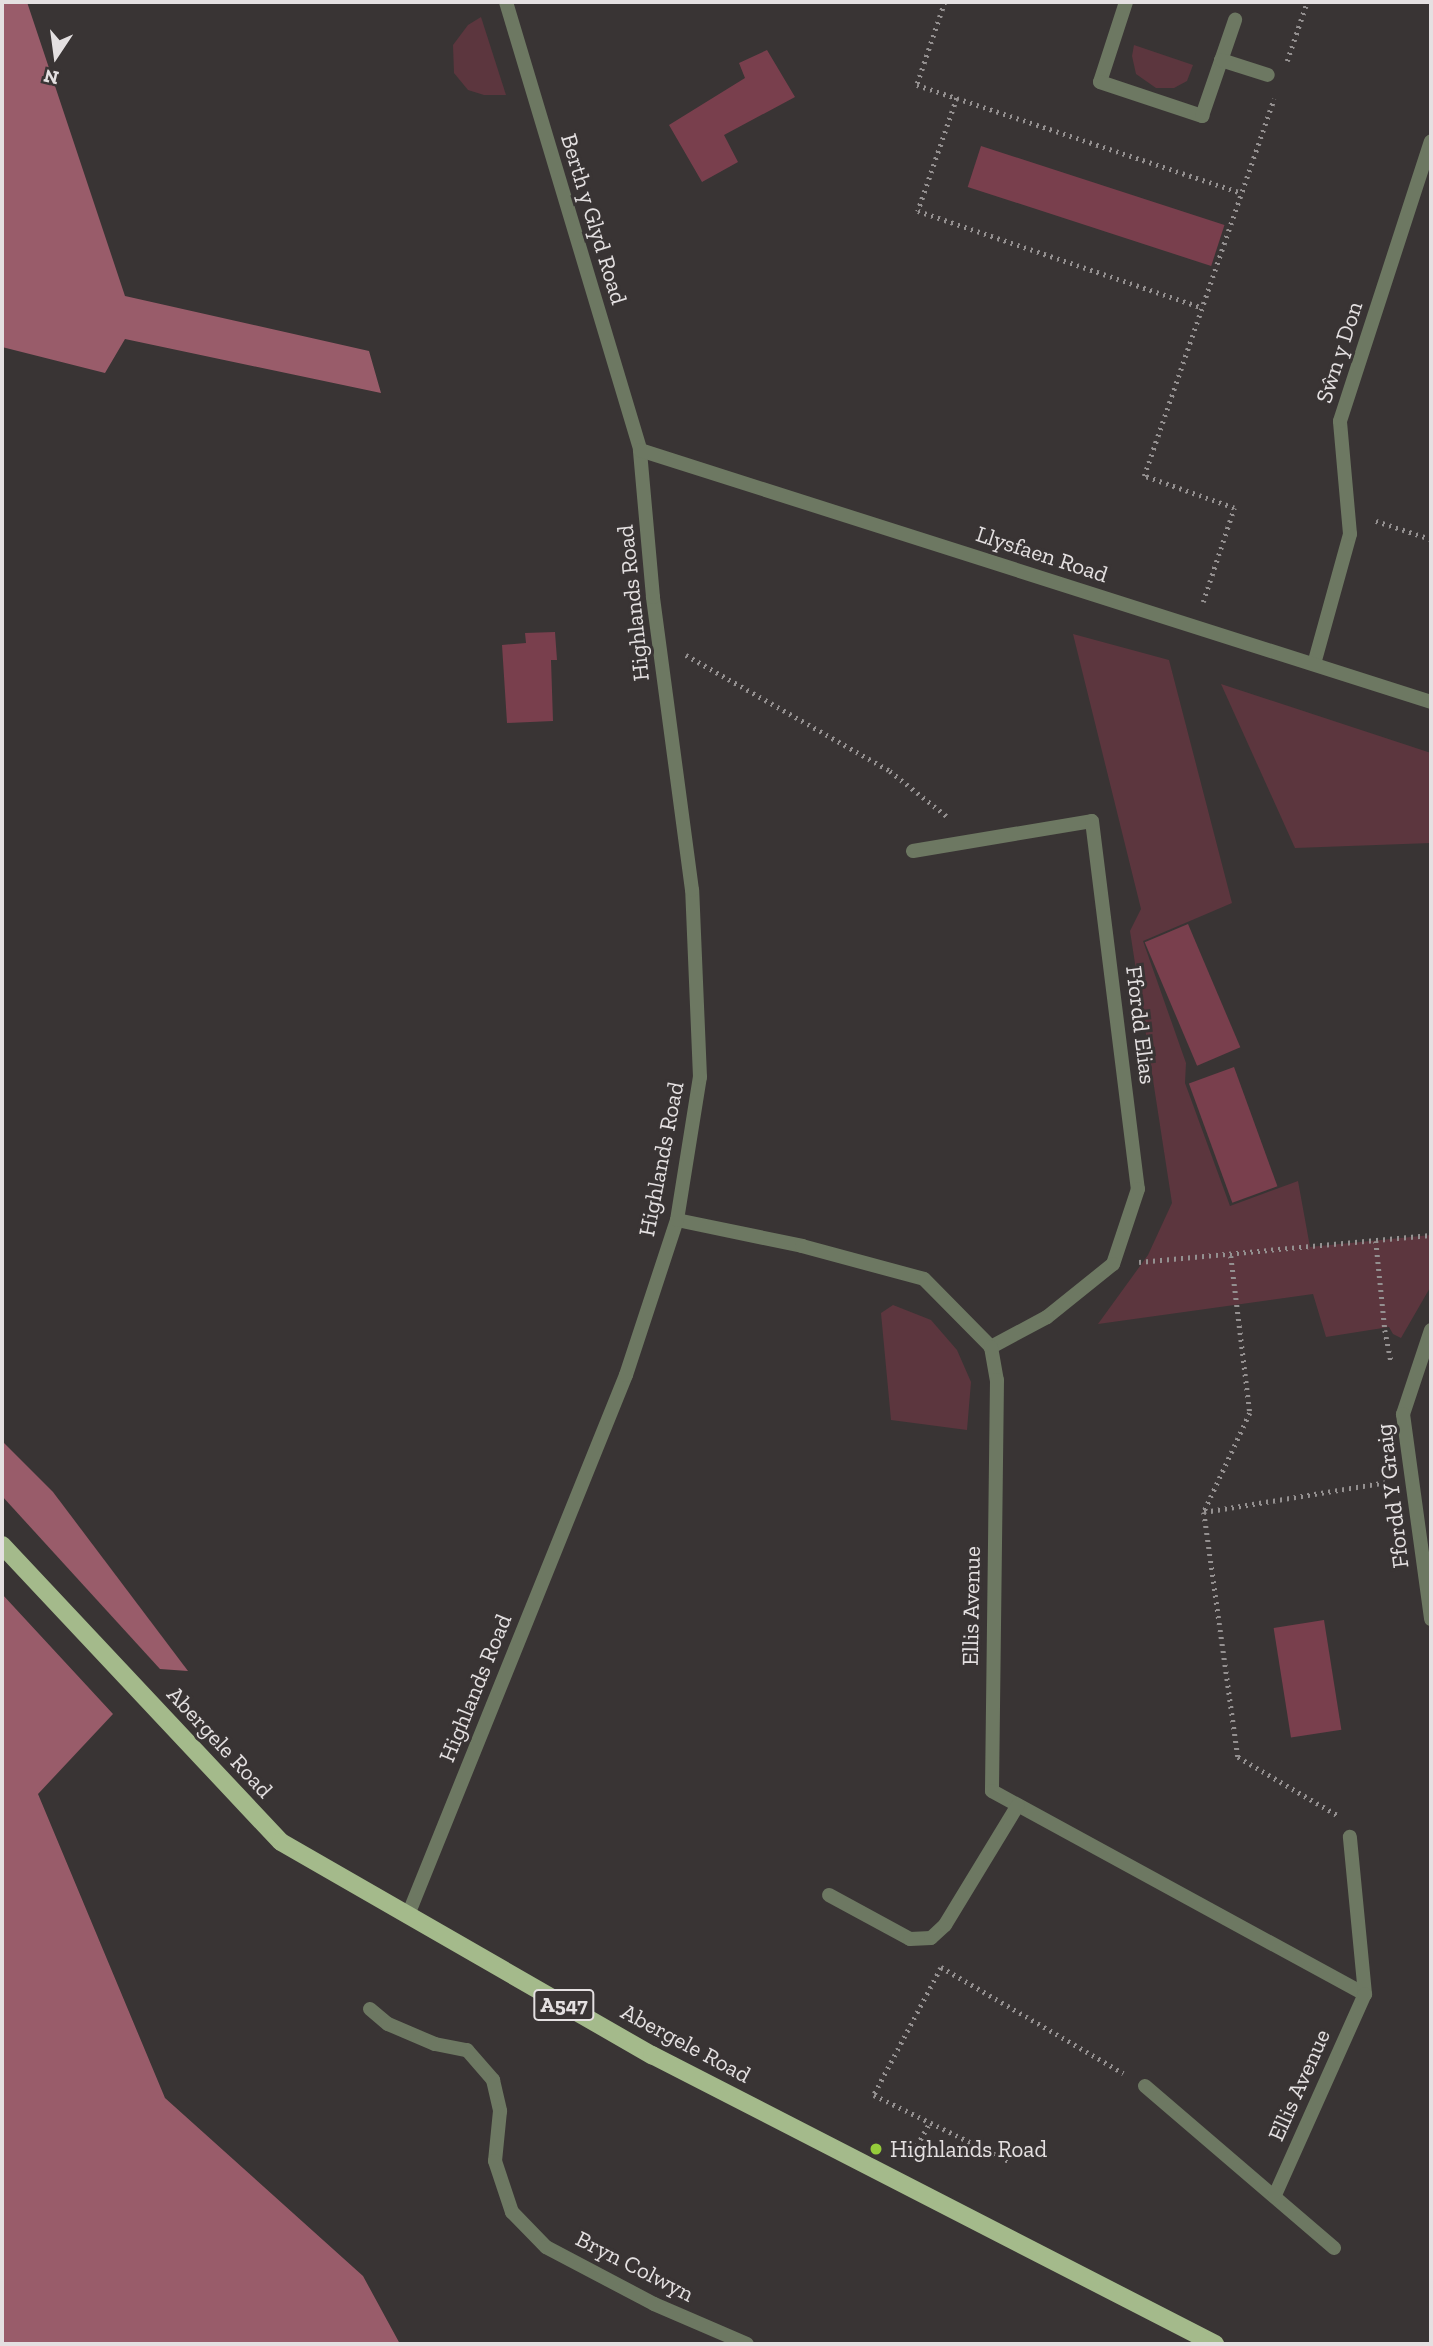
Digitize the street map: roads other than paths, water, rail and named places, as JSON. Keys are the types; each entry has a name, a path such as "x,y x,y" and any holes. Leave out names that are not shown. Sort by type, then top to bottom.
{"main road":[{"name":"Abergele Road","path":"2,1545 281,1842 652,2055 1215,2344"}],"street":[{"name":"Berth y Glyd Road","path":"506,2 640,450"},
{"path":"1126,2 1100,82 1202,116 1235,20"},
{"path":"1221,60 1268,75"},
{"name":"Sŵn y Don","path":"1314,664 1350,534 1340,421 1426,178 1431,141"},
{"name":"Llysfaen Road","path":"640,450 1431,702"},
{"name":"Highlands Road","path":"408,1915 626,1375 677,1220 700,1077 692,890 658,639 640,450"},
{"name":"Ffordd Elias","path":"913,851 1092,821 1138,1189 1113,1264 1047,1317 991,1347"},
{"path":"677,1220 802,1245 924,1279 991,1347"},
{"name":"Ffordd Y Graig","path":"1431,1330 1403,1415 1431,1619"},
{"name":"Ellis Avenue","path":"991,1347 997,1380 992,1791 1365,1994"},
{"path":"829,1895 910,1939 931,1938 945,1924 1018,1805"},
{"name":"Ellis Avenue","path":"1275,2194 1365,1994 1350,1837"},
{"name":"Bryn Colwyn","path":"370,2009 388,2024 423,2039 467,2050 493,2080 500,2111 495,2161 512,2212 547,2246 654,2304 747,2344"},
{"path":"1145,2086 1275,2194 1334,2248"}],"place":[{"name":"Highlands Road","path":"876,2149"}]}
